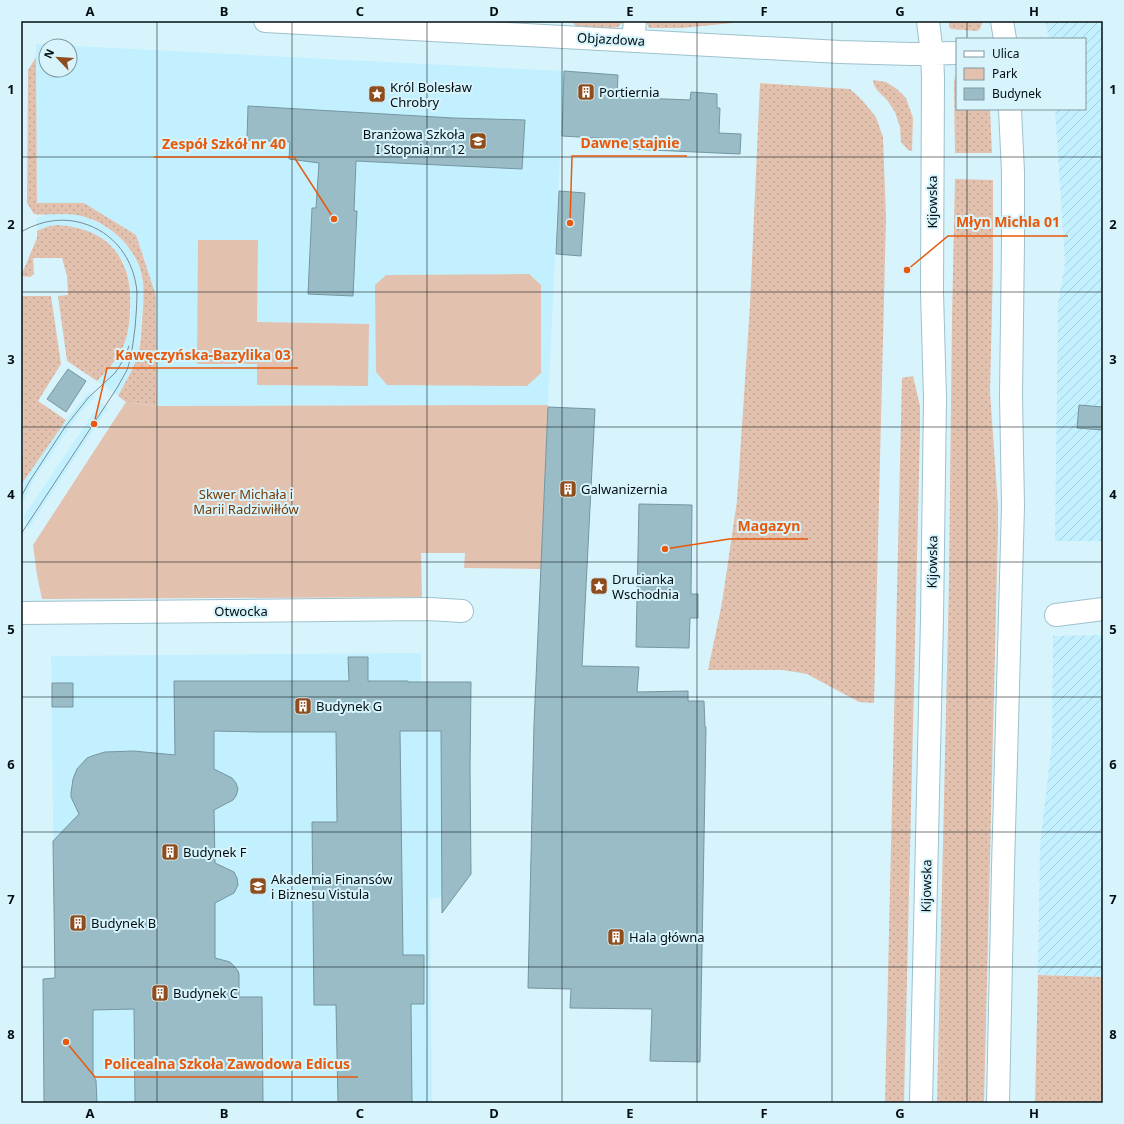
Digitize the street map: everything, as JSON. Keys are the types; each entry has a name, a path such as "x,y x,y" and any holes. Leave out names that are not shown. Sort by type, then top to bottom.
{"street":[{"name":"Objazdowa","path":"265,21 634,31 840,52 956,53"},
{"name":"Kijowska","path":"920,1103 932,627 935,400 932,292 933,101 932,54 928,21"},
{"path":"1002,21 1005,38"},
{"path":"998,1103 1013,506 1011,388 1013,178 1010,110"},
{"name":"Otwocka","path":"21,613 429,609 462,611"},
{"path":"1056,615 1103,609"}],"shaded area":[{"path":"1045,21 1103,21 1103,541 1055,541 1058,304 1065,263 1055,110 1086,110 1086,38 1049,38"},
{"path":"36,44 38,44 38,78 78,78 78,46 564,71 548,405 157,406 156,296 136,235 84,203 37,203"},
{"path":"70,213 86,217 103,225 119,237 132,252 141,271 143,282 143,303 138,355 137,360 118,396 97,381 117,359 123,347 130,317 131,295 128,276 124,263 118,254 104,240 95,234 78,228 61,226 46,227 37,231 36,219 47,214"},
{"path":"89,392 95,397 80,413 34,479 21,506 21,487 27,475 62,425"},
{"path":"101,402 108,408 28,529 24,516"},
{"path":"1103,635 1103,977 1038,975 1040,844 1052,742 1053,636"},
{"name":"Akademia Finansów i Biznesu Vistula","path":"421,653 421,682 471,682 470,769 453,898 442,897 430,899 432,1103 44,1103 55,978 51,656"}],"green space":[{"path":"572,21 624,21 618,27 612,28 576,27"},
{"path":"646,21 725,21 733,23 681,28 649,28"},
{"path":"949,21 983,21 980,29 977,31 951,29 949,27"},
{"path":"36,57 37,203 84,203 136,235 156,296 157,406 126,402 118,396 137,358 141,335 143,282 137,260 131,250 115,233 95,221 72,214 34,214 27,203 28,70"},
{"path":"956,76 956,110 990,110 992,153 955,153"},
{"path":"873,80 886,82 897,89 906,98 913,118 912,151 908,150 901,142 900,127 895,112 887,100 877,90"},
{"path":"760,83 850,89 862,100 876,117 883,137 886,218 874,703 859,702 807,674 783,670 708,670 722,603 737,501 750,305"},
{"path":"955,179 993,180 993,267 990,392 998,506 998,528 984,1103 937,1103 949,581"},
{"path":"57,225 75,227 90,232 103,239 114,249 122,261 127,274 130,290 130,308 126,338 123,347 112,365 97,381 67,361 58,296 68,295 67,276 62,258 33,258 34,274 30,277 21,276 37,238 37,231 46,227"},
{"path":"198,240 258,240 257,322 369,324 368,386 257,385 257,364 197,364"},
{"path":"529,274 541,285 541,373 527,386 387,385 376,372 375,285 386,275"},
{"path":"21,296 51,296 61,364 38,401 66,420 21,485 23,452"},
{"path":"913,376 920,406 920,432 904,1103 885,1103 902,378"},
{"name":"Skwer Michała i Marii Radziwiłłów","path":"126,402 157,406 548,405 541,569 464,568 465,553 421,553 422,597 42,599 33,545"},
{"path":"1038,975 1103,977 1103,1103 1035,1103"}],"building":[{"path":"564,71 618,75 617,97 690,100 691,92 717,94 717,108 720,108 719,133 741,134 740,154 629,149 629,140 562,136"},
{"path":"248,106 453,118 525,120 522,169 356,161 354,211 357,211 353,296 308,294 312,208 316,208 319,163 289,159 290,142 247,140"},
{"path":"559,191 585,193 581,256 556,254"},
{"path":"68,369 86,381 66,412 47,399"},
{"path":"1079,405 1103,407 1103,430 1077,428"},
{"name":"Hala główna","path":"548,407 595,409 582,666 639,667 637,692 688,691 688,701 704,701 706,727 700,1062 650,1061 652,1009 570,1008 571,989 528,988 534,724"},
{"path":"639,504 692,505 691,594 698,594 698,618 690,618 689,648 636,647"},
{"name":"Akademia Finansów i Biznesu Vistula","path":"348,657 368,657 368,681 471,682 471,874 442,913 441,731 400,731 403,955 424,955 424,1004 411,1004 412,1103 338,1103 336,1005 314,1005 312,822 337,822 336,732 214,731 214,769 232,778 238,789 233,800 214,810 215,863 234,872 238,885 234,893 215,903 215,958 230,962 238,971 239,997 262,997 263,1103 135,1103 134,1009 93,1010 93,1075 96,1080 97,1103 44,1103 43,979 55,978 53,841 79,814 71,797 73,779 77,769 87,758 105,752 134,751 175,755 174,681 349,681"},
{"path":"52,683 73,683 73,707 52,707"}],"tram line":[{"path":"21,232 36,225 58,220 74,221 93,227 113,240 127,258 132,269 137,292 135,328 127,370 117,388 21,534"},
{"path":"21,497 29,482 65,427 88,398 115,373 124,359 129,346"}],"place":[{"name":"Portiernia","path":"586,92"},
{"name":"Król Bolesław Chrobry","path":"377,94"},
{"name":"Branżowa Szkoła I Stopnia nr 12","path":"478,141"},
{"name":"Zespół Szkół nr 40","path":"334,219"},
{"name":"Dawne stajnie","path":"570,223"},
{"name":"Młyn Michla 01","path":"907,270"},
{"name":"Kawęczyńska-Bazylika 03","path":"94,424"},
{"name":"Galwanizernia","path":"568,489"},
{"name":"Magazyn","path":"665,549"},
{"name":"Drucianka Wschodnia","path":"599,586"},
{"name":"Budynek G","path":"303,706"},
{"name":"Budynek F","path":"170,852"},
{"name":"Akademia Finansów i Biznesu Vistula","path":"258,886"},
{"name":"Budynek B","path":"78,923"},
{"name":"Hala główna","path":"616,937"},
{"name":"Budynek C","path":"160,993"},
{"name":"Policealna Szkoła Zawodowa Edicus","path":"66,1042"}]}
